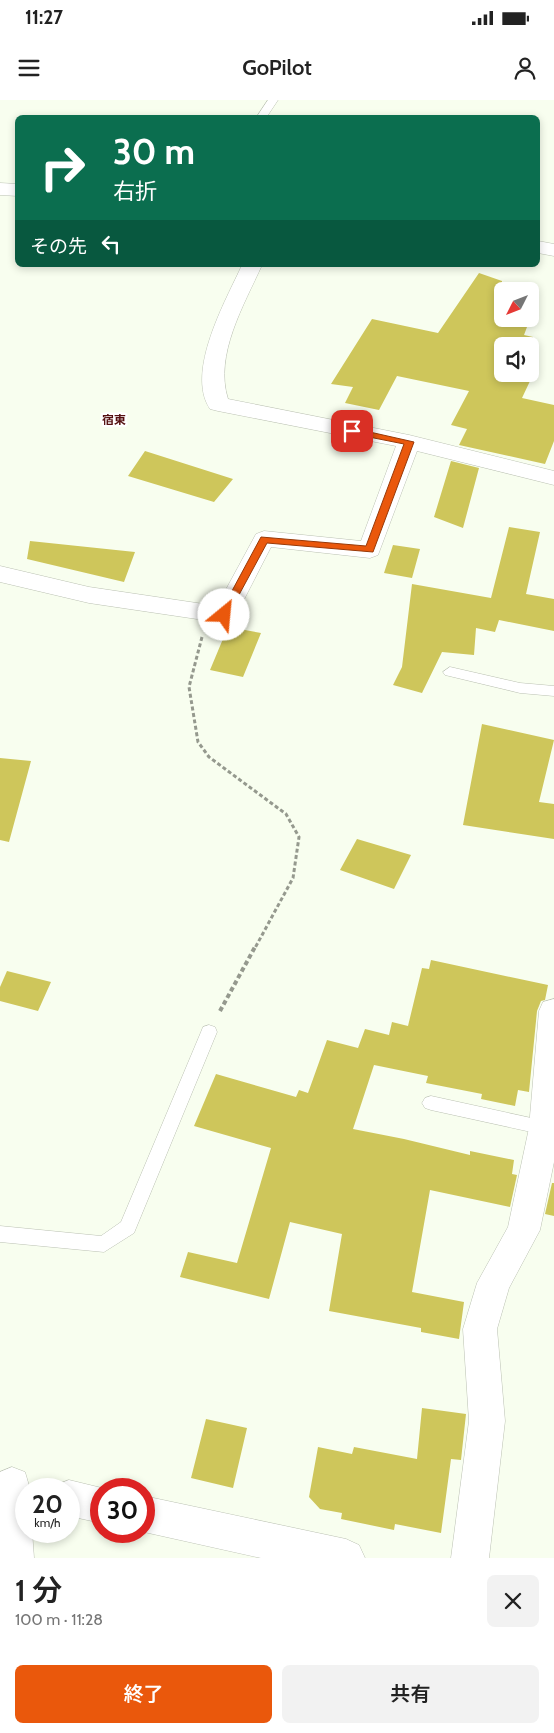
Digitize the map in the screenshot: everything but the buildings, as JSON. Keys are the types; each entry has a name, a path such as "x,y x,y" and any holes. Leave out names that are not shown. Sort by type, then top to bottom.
{"street":[{"path":"0,189 15,190"},
{"path":"540,247 554,250"},
{"path":"251,267 227,320 215,361 215,397 218,404 409,442 554,478"},
{"path":"0,574 89,596 224,615 264,539 370,550 409,442"},
{"path":"470,1558 487,1421 480,1329 494,1283 524,1230 545,1128 554,1010"},
{"path":"13,1486 15,1558"},
{"path":"155,1516 346,1558"}],"lane":[{"path":"263,115 273,100"},
{"path":"450,672 520,688 554,691"},
{"path":"0,1234 104,1244 128,1227 209,1032"},
{"path":"431,1103 545,1128"}],"path":[{"path":"209,612 188,687 198,742 210,757 286,814 299,837 293,878 209,1032"}],"district":[{"name":"宿東","path":"114,420"}],"route":[{"path":"224,615 264,539 370,550 409,442 352,431"}]}
